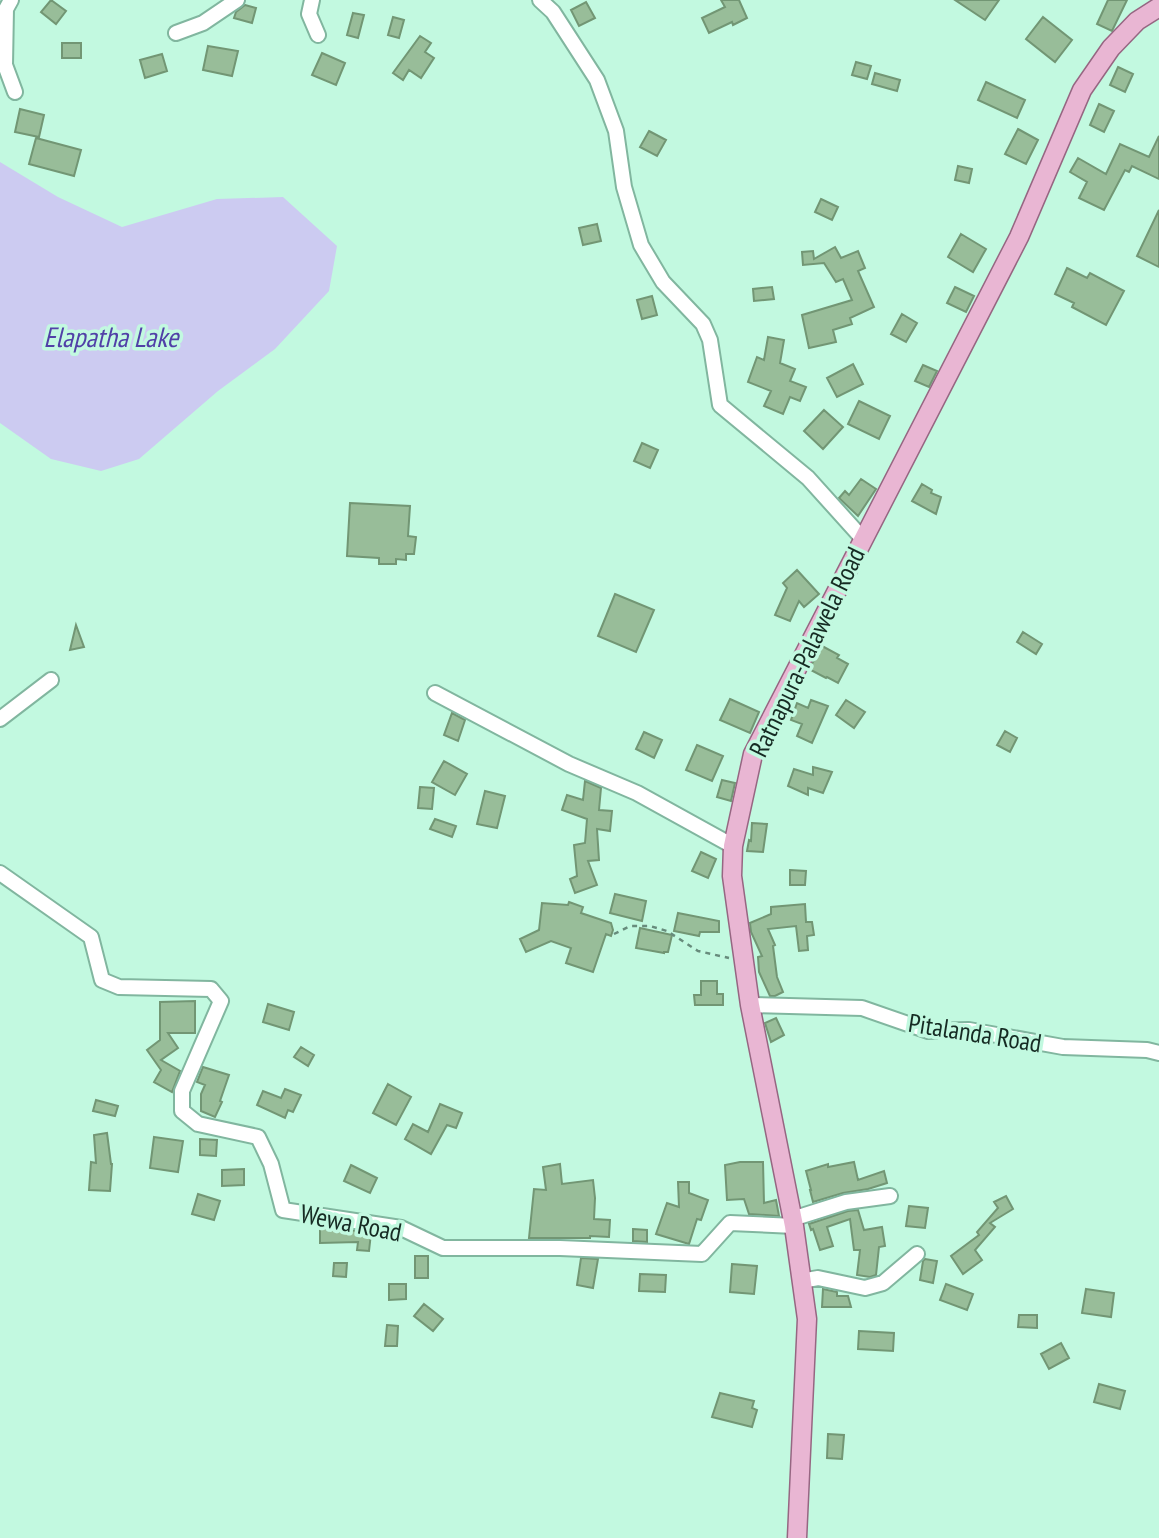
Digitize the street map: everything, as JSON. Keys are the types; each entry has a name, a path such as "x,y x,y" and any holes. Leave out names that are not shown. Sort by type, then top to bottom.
{"main road":[{"name":"Ratnapura-Palawela Road","path":"797,1538 807,1319 793,1222 750,1005 732,876 733,846 753,754 1018,237 1082,90 1111,48 1137,21 1159,7"}],"street":[{"path":"11,0 6,9 5,65 15,92"},
{"path":"176,33 202,23 237,0"},
{"path":"312,0 309,14 318,35"},
{"path":"540,0 553,12 597,80 616,131 624,187 641,245 663,282 703,324 710,340 720,405 808,478 863,539"},
{"path":"0,719 51,680"},
{"path":"435,694 569,764 637,793 733,846"},
{"name":"Wewa Road","path":"0,873 91,937 102,979 119,987 211,989 222,1001 182,1091 182,1111 198,1124 258,1137 271,1164 283,1210 401,1228 443,1248 560,1248 702,1254 730,1223 793,1222"},
{"name":"Pitalanda Road","path":"750,1005 862,1008 928,1031 969,1030 1063,1047 1147,1050 1159,1053"},
{"path":"793,1222 846,1202 890,1196"},
{"path":"801,1281 818,1278 865,1288 883,1283 917,1254"}],"path":[{"path":"614,934 630,926 650,926 667,931 698,951 743,960"}],"water":[{"name":"Elapatha Lake","path":"0,162 58,197 122,227 217,199 283,197 337,246 329,291 275,349 218,391 139,459 101,471 51,459 0,423"}],"building":[{"path":"51,0 66,11 56,24 41,12"},
{"path":"721,0 739,0 747,18 709,33 702,18 725,7"},
{"path":"955,0 999,0 985,20"},
{"path":"1108,0 1127,0 1112,31 1097,24"},
{"path":"586,2 595,18 579,26 571,10"},
{"path":"245,5 256,8 252,23 234,18 236,12"},
{"path":"353,13 364,15 358,38 347,35"},
{"path":"393,17 404,20 399,38 388,35"},
{"path":"1043,17 1072,40 1055,62 1026,39"},
{"path":"420,36 431,43 425,52 434,58 421,78 409,70 403,80 393,73"},
{"path":"62,43 81,43 81,58 62,58"},
{"path":"208,46 238,51 232,76 203,70"},
{"path":"322,53 345,63 336,85 312,75"},
{"path":"162,54 167,71 145,78 140,60"},
{"path":"856,62 871,66 867,79 852,75"},
{"path":"1118,67 1133,74 1125,92 1110,85"},
{"path":"875,73 900,80 897,91 872,84"},
{"path":"986,82 1025,100 1017,118 978,100"},
{"path":"1099,104 1114,111 1104,132 1090,125"},
{"path":"20,109 44,115 39,137 15,132"},
{"path":"1018,129 1038,140 1026,164 1005,154"},
{"path":"649,131 666,140 657,156 640,147"},
{"path":"1159,136 1159,179 1132,166 1129,172 1125,170 1104,210 1079,198 1087,182 1070,172 1078,158 1106,174 1120,144 1149,157"},
{"path":"36,138 81,150 74,176 29,164"},
{"path":"958,166 972,169 969,183 955,180"},
{"path":"821,199 838,207 832,220 815,212"},
{"path":"1159,210 1159,267 1137,256"},
{"path":"597,224 601,241 583,245 579,228"},
{"path":"961,234 986,249 973,272 948,257"},
{"path":"835,247 841,258 858,251 865,268 858,271 874,307 850,318 852,324 833,330 836,342 809,348 802,315 852,300 843,279 836,282 824,263 803,265 802,252 813,251 814,259"},
{"path":"1067,268 1087,278 1090,273 1124,291 1106,325 1072,307 1074,303 1055,294"},
{"path":"772,287 774,299 754,301 753,289"},
{"path":"955,287 974,296 966,312 947,303"},
{"path":"652,296 657,315 642,319 637,300"},
{"path":"902,314 917,323 906,342 891,334"},
{"path":"768,337 784,340 780,363 795,369 790,381 806,387 800,401 790,397 783,414 764,406 771,391 748,382 757,357 764,360"},
{"path":"853,364 863,384 837,397 827,378"},
{"path":"923,365 937,371 929,387 915,381"},
{"path":"859,401 890,416 879,439 848,424"},
{"path":"824,410 843,427 823,449 804,431"},
{"path":"642,443 658,450 650,468 634,461"},
{"path":"861,479 876,489 858,516 839,498 845,491 849,495"},
{"path":"922,484 932,490 931,493 941,497 936,514 912,501"},
{"path":"350,503 410,506 408,536 416,537 414,554 406,554 406,560 396,559 396,564 379,564 379,558 347,556"},
{"path":"797,570 819,594 804,607 799,601 790,621 775,615 787,588 783,583"},
{"path":"615,594 654,610 636,652 598,636"},
{"path":"76,625 84,647 70,650"},
{"path":"1023,632 1042,644 1036,654 1017,642"},
{"path":"822,646 839,655 837,658 848,664 838,683 809,669"},
{"path":"730,699 759,712 750,733 720,720"},
{"path":"811,700 828,706 812,743 797,736 802,724 791,720 797,703 808,708"},
{"path":"846,700 865,712 854,728 836,715"},
{"path":"452,713 465,720 458,741 444,735"},
{"path":"1005,731 1017,738 1010,752 997,745"},
{"path":"644,732 662,740 654,758 636,749"},
{"path":"697,745 723,756 712,781 686,770"},
{"path":"444,761 467,774 455,795 432,782"},
{"path":"813,767 832,772 823,793 808,788 808,795 788,786 794,769 813,775"},
{"path":"722,780 735,783 731,801 717,797"},
{"path":"585,781 601,788 599,810 612,811 610,831 597,829 599,860 588,861 597,885 575,893 570,879 577,876 574,845 585,843 587,819 562,810 567,795 583,800"},
{"path":"420,787 434,788 432,809 418,808"},
{"path":"485,791 505,796 497,828 477,824"},
{"path":"435,819 456,826 452,837 430,829"},
{"path":"752,823 767,824 763,852 747,851 749,840 751,841"},
{"path":"701,852 716,859 708,878 692,871"},
{"path":"790,870 806,871 805,885 790,885"},
{"path":"615,894 646,901 642,921 610,913"},
{"path":"569,902 583,907 581,913 611,923 611,936 606,934 593,972 566,963 571,948 551,941 526,952 520,939 539,930 542,903 568,905"},
{"path":"805,904 806,922 812,922 814,935 807,936 808,950 799,951 796,926 768,929 775,945 777,977 783,992 770,996 759,972 758,957 762,956 751,932 750,923 771,914 771,907"},
{"path":"678,913 719,921 719,932 700,932 699,936 674,931"},
{"path":"640,928 672,935 668,952 636,948"},
{"path":"701,981 717,981 717,994 723,994 723,1005 695,1005 694,995 701,995"},
{"path":"195,1001 195,1033 168,1033 178,1048 161,1060 180,1071 172,1092 154,1082 161,1070 147,1050 160,1040 160,1002"},
{"path":"268,1004 294,1012 289,1030 263,1022"},
{"path":"776,1018 784,1035 771,1042 765,1023"},
{"path":"301,1047 314,1055 308,1066 294,1057"},
{"path":"203,1067 229,1075 215,1117 201,1111 201,1094 205,1085 197,1082"},
{"path":"388,1084 411,1097 396,1125 373,1113"},
{"path":"285,1089 301,1095 293,1112 288,1110 285,1118 257,1105 263,1091 281,1098"},
{"path":"96,1100 118,1106 115,1116 93,1111"},
{"path":"440,1104 462,1113 456,1128 447,1125 431,1154 405,1139 413,1124 428,1132"},
{"path":"107,1133 112,1164 110,1191 89,1190 91,1162 96,1163 94,1135"},
{"path":"154,1137 183,1141 178,1172 150,1168"},
{"path":"200,1139 217,1140 216,1156 200,1155"},
{"path":"763,1162 764,1203 776,1200 779,1216 749,1214 744,1199 727,1200 725,1165"},
{"path":"854,1162 858,1180 884,1171 887,1183 813,1202 806,1171 828,1164 828,1167"},
{"path":"560,1164 562,1184 593,1180 594,1219 610,1220 609,1237 529,1238 534,1189 546,1190 543,1167"},
{"path":"351,1165 377,1178 370,1193 344,1181"},
{"path":"244,1169 244,1185 222,1186 222,1170"},
{"path":"678,1182 689,1182 689,1193 708,1200 701,1220 697,1219 689,1244 656,1234 667,1203 679,1207"},
{"path":"198,1194 220,1201 214,1220 192,1214"},
{"path":"1006,1196 1013,1209 990,1223 995,1227 975,1250 982,1260 963,1274 951,1256 979,1235 977,1232 998,1208 994,1202"},
{"path":"909,1206 928,1208 925,1228 906,1226"},
{"path":"858,1210 864,1230 882,1227 885,1246 879,1247 876,1275 870,1277 857,1275 860,1250 854,1250 850,1219 827,1227 833,1246 820,1250 809,1224"},
{"path":"320,1226 371,1233 369,1251 357,1250 358,1242 320,1243"},
{"path":"633,1229 647,1230 647,1242 633,1241"},
{"path":"415,1256 428,1256 428,1278 415,1278"},
{"path":"581,1258 598,1259 593,1288 577,1285"},
{"path":"925,1259 937,1261 933,1283 920,1280"},
{"path":"334,1263 347,1263 346,1277 333,1276"},
{"path":"732,1264 757,1266 754,1294 730,1292"},
{"path":"640,1274 666,1275 665,1292 639,1291"},
{"path":"389,1284 406,1284 406,1299 389,1300"},
{"path":"946,1284 973,1294 967,1310 940,1300"},
{"path":"823,1289 837,1292 837,1296 848,1296 851,1307 822,1307"},
{"path":"1086,1289 1114,1293 1111,1317 1082,1313"},
{"path":"424,1304 443,1319 433,1331 414,1316"},
{"path":"1019,1315 1037,1315 1037,1328 1018,1327"},
{"path":"387,1325 398,1326 397,1346 385,1346"},
{"path":"859,1331 894,1333 893,1351 858,1349"},
{"path":"1061,1343 1069,1358 1049,1369 1041,1354"},
{"path":"1099,1384 1125,1391 1120,1409 1094,1402"},
{"path":"720,1393 754,1401 752,1408 757,1410 752,1427 712,1417"},
{"path":"828,1434 844,1435 842,1459 827,1458"}]}
